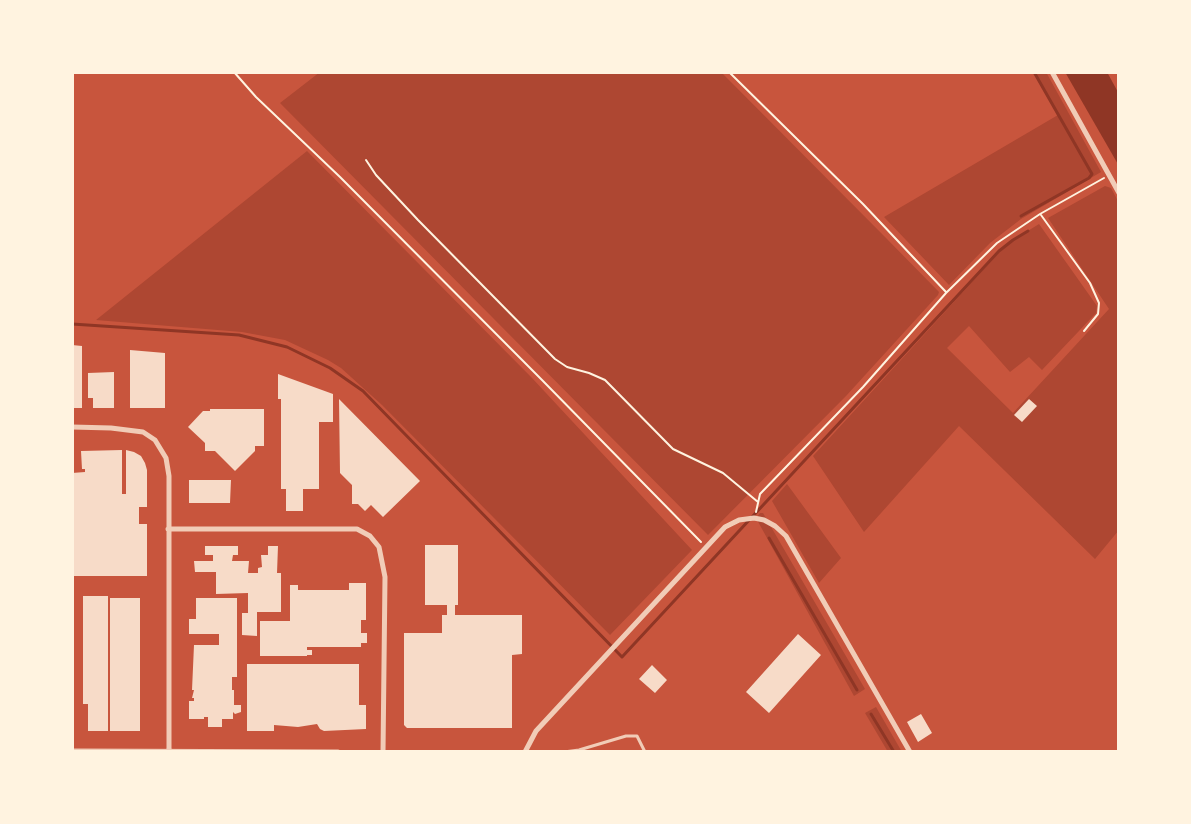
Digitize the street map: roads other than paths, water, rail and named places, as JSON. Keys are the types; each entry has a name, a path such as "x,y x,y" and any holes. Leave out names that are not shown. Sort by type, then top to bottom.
{"street":[{"path":"1052,72 1119,193"},
{"path":"72,427 143,432 155,440 166,458 169,476 169,751"},
{"path":"525,752 536,731 705,547 725,527 739,520 754,518 775,526 786,536 910,752"},
{"path":"168,529 357,529 370,536 379,547 385,577 383,752"},
{"path":"72,751 338,752"}],"lane":[{"path":"564,752 637,736 645,752"}],"waterway":[{"path":"1021,216 1092,174 1034,72"},
{"path":"72,324 239,335 287,347 330,368 363,391 622,657 999,251 1028,231"},
{"path":"769,538 857,690"},
{"path":"871,714 894,752"}]}
